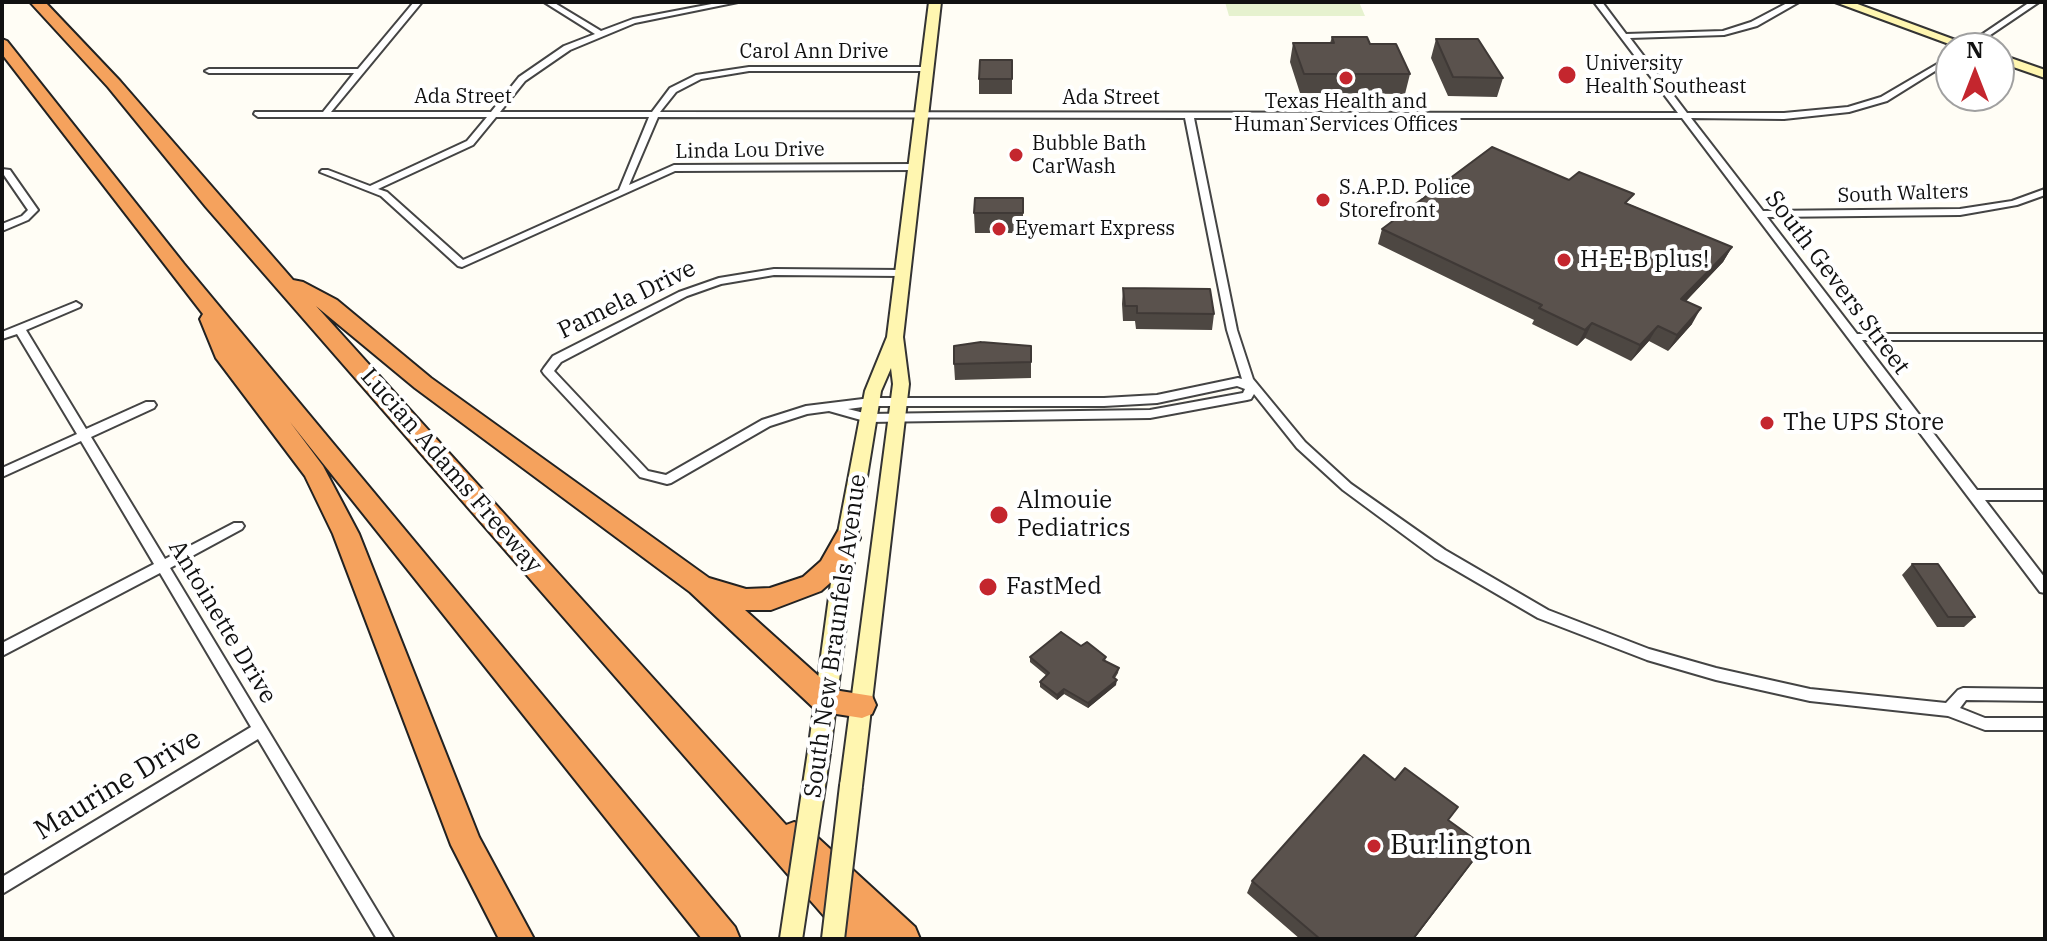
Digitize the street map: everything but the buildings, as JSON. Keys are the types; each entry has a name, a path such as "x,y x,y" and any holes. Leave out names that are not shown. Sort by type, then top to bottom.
{"highway":[{"name":"Lucian Adams Freeway","path":"37,2 53,11 280,277 866,939"},
{"path":"2,44 27,79 723,939"},
{"path":"2,59 27,79"},
{"path":"280,277 330,305 423,383 699,585 827,702 862,705"},
{"path":"198,291 224,353 315,472 346,534 467,845 517,939"},
{"path":"699,585 746,600 771,599 812,584 830,568 847,538"},
{"path":"685,735 903,939"}],"main road":[{"name":"South New Braunfels Avenue","path":"833,939 901,384 895,337 935,2"},
{"path":"1841,2 1935,36"},
{"path":"2015,64 2045,74"},
{"name":"South New Braunfels Avenue","path":"791,939 827,702 847,538 874,386 895,337"}],"street":[{"path":"325,114 418,2"},
{"path":"548,2 599,33"},
{"path":"325,172 374,187 463,147 482,133 510,91 536,67 599,33 656,15 734,2"},
{"name":"South Gevers Street","path":"1598,2 2045,588"},
{"path":"1624,36 1724,33 1754,24 1795,2"},
{"path":"1992,32 2035,2"},
{"name":"Ada Street","path":"258,114 1808,115 1849,109 1884,99 1935,68"},
{"name":"Carol Ann Drive","path":"623,189 654,115 673,90 723,71 927,69"},
{"path":"209,71 361,71"},
{"path":"1189,116 1232,330 1252,387 1301,445 1347,487 1440,554 1543,614 1647,654 1716,674 1810,695 1949,710 1985,724 2045,724"},
{"name":"Linda Lou Drive","path":"374,187 462,264 663,172 693,166 915,167"},
{"path":"2,228 25,218 33,210 5,172"},
{"name":"South Walters","path":"1759,214 1960,212 2014,203 2045,192"},
{"name":"Pamela Drive","path":"870,410 806,410 766,423 667,480 644,474 548,371 549,366 683,294 719,281 756,273 901,273"},
{"path":"2,336 76,305"},
{"name":"Antoinette Drive","path":"20,329 384,938"},
{"path":"1853,337 2045,337"},
{"path":"870,410 1150,414 1247,396 1252,387"},
{"path":"2,473 150,405"},
{"path":"1974,495 2045,495"},
{"path":"2,650 238,526"},
{"path":"1949,710 1963,694 2045,695"},
{"name":"Maurine Drive","path":"2,886 261,729"}],"green space":[{"path":"1225,2 1359,2 1365,16 1229,16"}],"place":[{"name":"University Health Southeast","path":"1567,75"},
{"name":"Texas Health and Human Services Offices","path":"1346,78"},
{"name":"Bubble Bath CarWash","path":"1016,155"},
{"name":"S.A.P.D. Police Storefront","path":"1323,200"},
{"name":"Eyemart Express","path":"999,229"},
{"name":"H-E-B plus!","path":"1564,260"},
{"name":"The UPS Store","path":"1767,423"},
{"name":"Almouie Pediatrics","path":"999,515"},
{"name":"FastMed","path":"988,587"},
{"name":"Burlington","path":"1374,846"}]}
